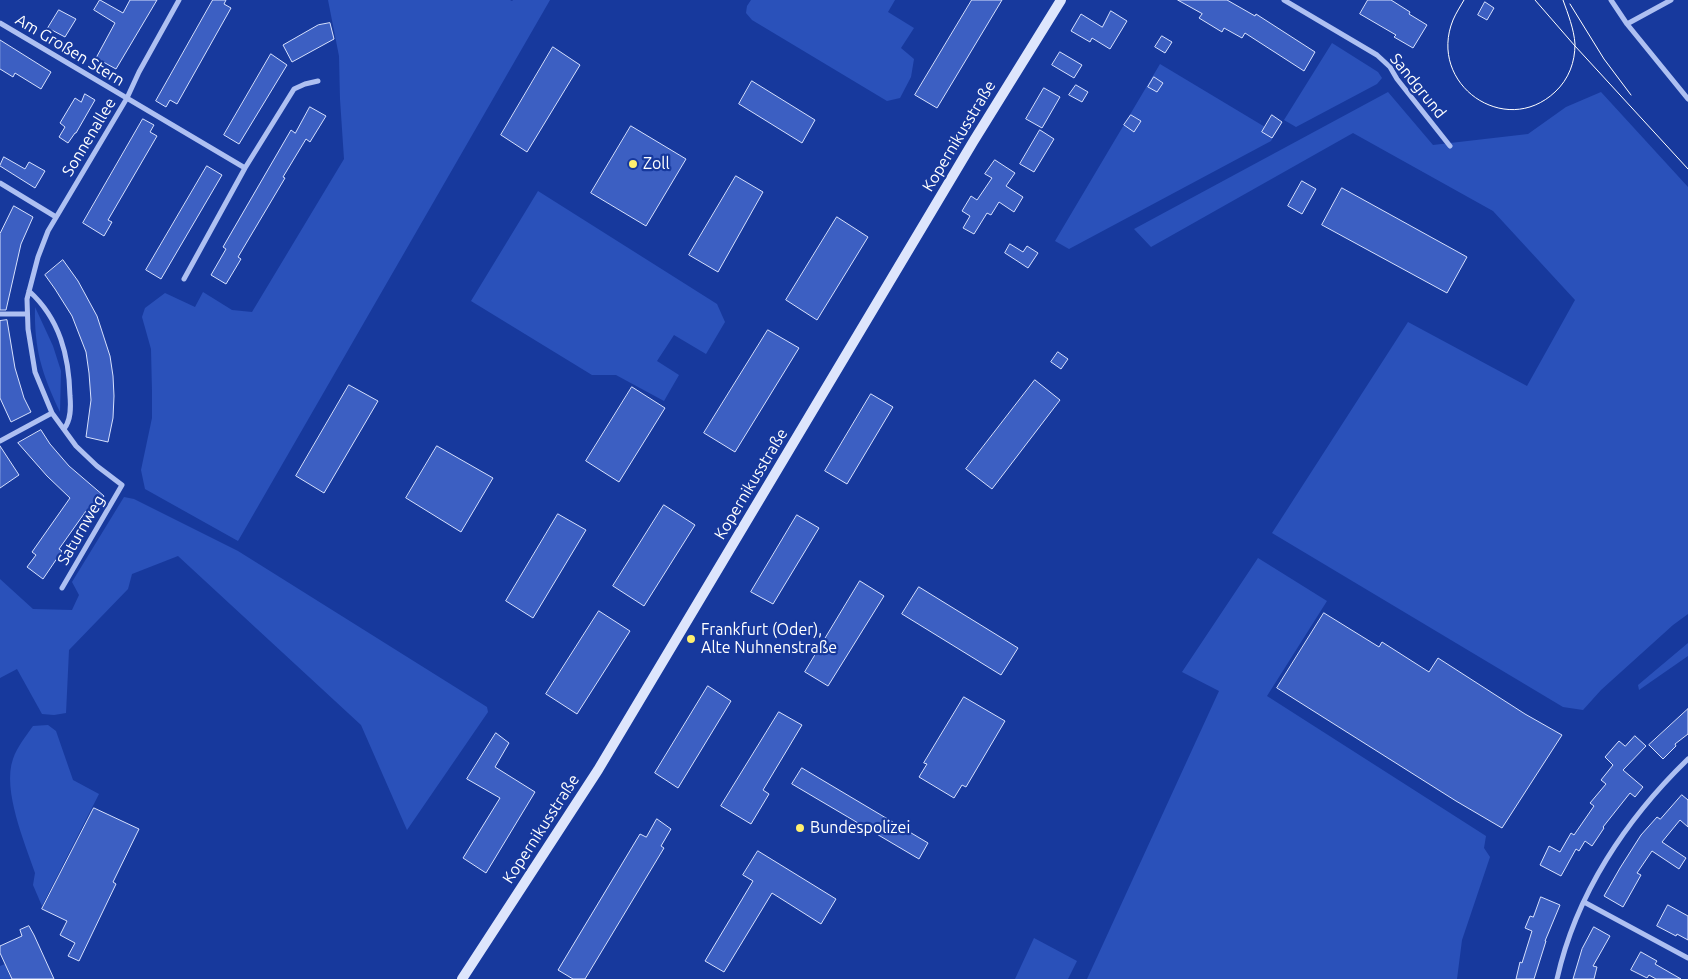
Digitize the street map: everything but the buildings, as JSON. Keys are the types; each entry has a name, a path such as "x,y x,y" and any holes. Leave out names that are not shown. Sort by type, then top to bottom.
{"main road":[{"name":"Kopernikusstraße","path":"462,979 598,770 972,142 1061,0"}],"street":[{"name":"Sonnenallee","path":"122,485 87,457 52,412 34,372 27,314 29,291 42,246 56,217 127,98 139,72 179,0"},
{"name":"Sandgrund","path":"1284,0 1377,55 1390,67 1397,79 1450,146"},
{"path":"1611,0 1627,24 1688,99"},
{"path":"1627,24 1671,0"},
{"name":"Am Großen Stern","path":"0,23 245,168"},
{"path":"184,279 245,168 294,89 318,81"},
{"path":"0,183 56,217"},
{"path":"29,291 47,312 60,336 67,355 70,376 70,414 68,424 64,429"},
{"path":"0,314 27,314"},
{"path":"0,440 52,412"},
{"name":"Saturnweg","path":"62,588 122,485"},
{"path":"1557,979 1568,941 1584,902 1606,860 1642,808 1688,759"},
{"path":"1584,902 1688,958"}],"shaded area":[{"path":"328,0 550,0 238,541 145,489 141,470 152,418 152,391 151,349 142,317 145,308 165,293 195,307 203,292 232,310 252,312 344,159 339,56"},
{"path":"751,0 895,0 888,12 914,28 901,48 914,59 911,77 900,98 887,101 752,20 746,13 747,6"},
{"path":"1332,43 1378,72 1382,78 1377,84 1296,127 1284,120"},
{"path":"1160,64 1275,133 1271,141 1069,249 1055,241"},
{"path":"1388,92 1433,145 1528,134 1566,107 1601,92 1688,187 1688,614 1673,625 1601,690 1583,710 1563,707 1272,533 1408,322 1527,386 1575,300 1493,211 1353,133 1151,247 1134,229"},
{"path":"538,191 717,304 725,322 706,354 674,335 657,361 679,375 664,401 616,375 592,375 471,301"},
{"path":"35,307 53,346 61,371 60,412 40,361 36,336"},
{"path":"124,497 134,499 238,551 487,707 488,712 407,830 361,725 178,556 132,574 128,589 69,650 66,713 42,714 17,669 0,678 0,579 33,609 72,610 79,595 72,582"},
{"path":"1258,558 1327,601 1267,696 1486,836 1484,848 1490,857 1462,940 1457,979 1087,979 1219,691 1182,672"},
{"path":"1688,643 1688,656 1639,690 1638,685"},
{"path":"48,725 56,731 73,780 99,794 42,906 33,885 35,873 12,801 10,772 17,750 33,726"},
{"path":"1034,938 1077,961 1068,979 1015,979"},
{"path":"5,964 11,979 0,979 0,966"}],"tram line":[{"path":"1464,0 1453,20 1448,43 1451,65 1461,83 1476,98 1494,107 1514,110 1535,105 1555,92 1564,82 1570,70 1575,44 1572,27 1563,0"},
{"path":"1535,0 1688,169"},
{"path":"1570,4 1604,59 1631,95"}],"place":[{"name":"Zoll","path":"633,164"},
{"name":"Frankfurt (Oder), Alte Nuhnenstraße","path":"691,639"},
{"name":"Bundespolizei","path":"800,828"}]}
